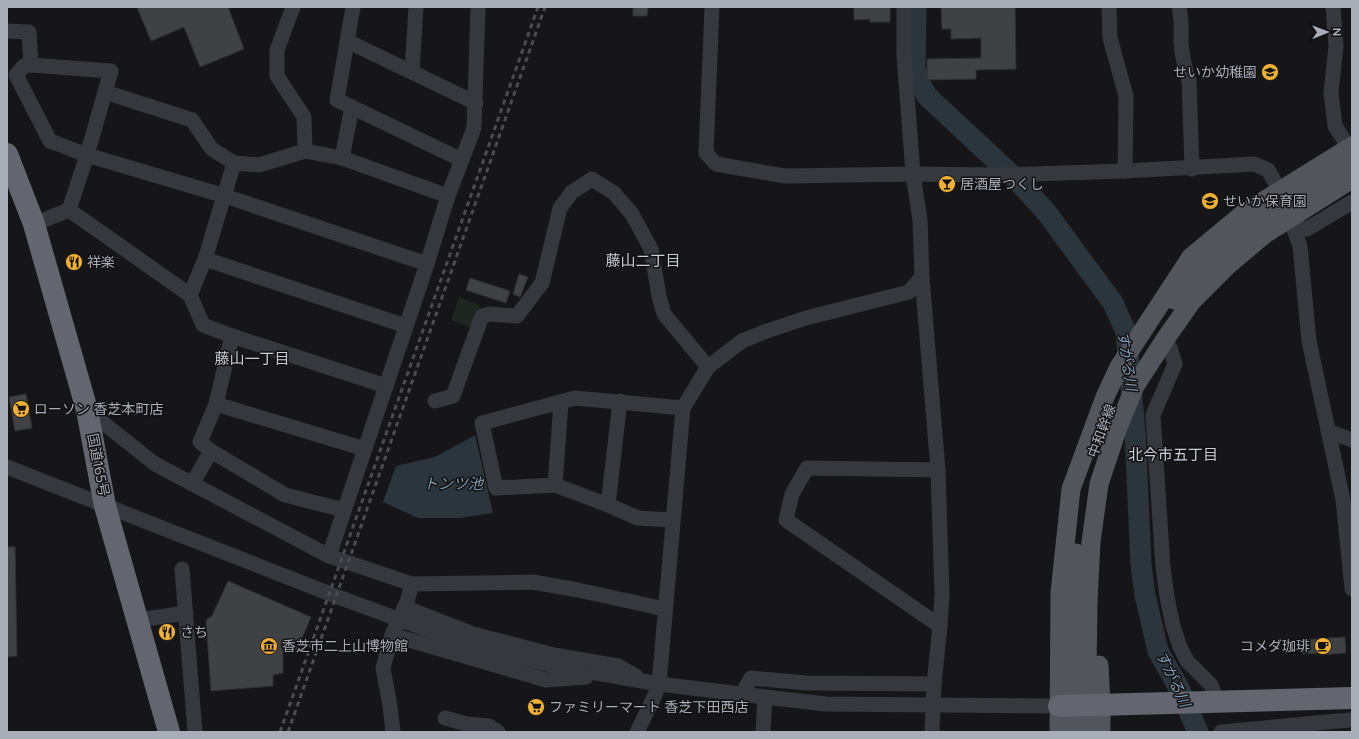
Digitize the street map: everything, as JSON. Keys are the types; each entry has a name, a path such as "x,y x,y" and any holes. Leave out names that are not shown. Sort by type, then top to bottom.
{"highway":[{"name":"国道165号","path":"7,154 34,224 87,410 105,506 169,732"},
{"path":"1059,706 1351,694"}],"main road":[{"path":"1059,732 1060,593 1071,489 1105,397 1119,367 1191,257 1244,213 1280,191 1351,152"},
{"name":"中和幹線","path":"1073,732 1074,602 1077,539 1086,478 1103,423 1123,378 1154,325 1181,291 1215,255 1254,224 1321,181 1351,152"},
{"name":"中和幹線","path":"1086,732 1088,602 1092,535 1099,484 1117,430 1135,386 1192,301 1227,266 1265,234 1352,179"},
{"path":"1101,732 1101,705 1096,628 1103,529 1115,462 1129,417 1148,382 1170,348 1205,302 1251,257 1293,227 1352,190"}],"street":[{"path":"293,7 277,50 277,76 304,117 305,151"},
{"path":"354,7 337,100 462,160"},
{"path":"412,72 416,7"},
{"path":"329,556 427,264 448,196 474,128 478,7"},
{"path":"712,7 706,153 716,164 785,176 913,174 1002,175 1125,172 1254,164 1268,170 1280,191 1300,246 1309,341 1342,500 1352,589"},
{"path":"904,7 904,55 913,174 920,220 922,277 938,470 942,596 934,684 932,732"},
{"path":"1109,7 1110,38 1126,96 1125,172"},
{"path":"1179,7 1182,16 1181,44 1186,71 1190,80 1192,169"},
{"path":"1333,7 1336,46 1331,93 1335,126 1351,152"},
{"path":"7,31 29,32 31,65"},
{"path":"347,42 476,103"},
{"path":"69,210 87,155 111,71 31,65 24,66 16,75 50,141 87,155 225,196 427,264"},
{"path":"105,92 192,120 212,149 234,163 260,165 305,151 342,158 448,196"},
{"path":"342,158 352,107"},
{"path":"190,295 206,259 234,163"},
{"path":"435,401 453,396 482,316 489,314 517,316 542,283 560,208 572,192 592,179 614,193 632,214 651,250 659,296 664,314 708,367"},
{"path":"1293,227 1307,229 1352,202"},
{"path":"34,224 69,210"},
{"path":"69,210 190,295 203,326 386,386"},
{"path":"206,259 406,326"},
{"path":"637,732 659,684 672,520 683,408 708,367 742,341 806,318 909,292 922,277"},
{"path":"232,336 216,404 200,442 210,451 286,495 344,510"},
{"path":"1170,348 1175,364 1153,415 1163,567 1173,626 1180,647 1187,661 1210,685 1209,701"},
{"path":"672,520 638,518 555,485 496,488 482,423 575,398 683,408"},
{"path":"608,505 620,401"},
{"path":"555,485 561,402"},
{"path":"216,404 365,449"},
{"path":"87,410 155,464 329,556 412,584 533,582 665,609"},
{"path":"1328,431 1352,440"},
{"path":"192,484 210,451"},
{"path":"7,467 338,597 458,641 546,664 659,684 826,704 1059,706"},
{"path":"938,470 807,468 792,494 786,520 940,626"},
{"path":"182,569 195,732"},
{"path":"393,732 383,668 392,635 412,584"},
{"path":"404,607 473,634 554,655 618,666 643,681"},
{"path":"138,620 186,613"},
{"path":"392,635 546,680 609,675"},
{"path":"742,694 751,678 807,683 934,684"},
{"path":"1221,732 1350,726 1351,694"},
{"path":"763,732 765,697"},
{"path":"445,718 467,724 489,726 498,732"}],"shaded area":[{"path":"459,297 480,305 472,328 451,320"}],"water":[{"name":"トンツ池","path":"475,435 493,513 459,518 418,518 383,502 396,466 435,457"}],"building":[{"path":"137,7 228,7 244,49 200,67 184,27 151,41"},
{"path":"633,7 648,7 647,16 633,16"},
{"path":"854,7 890,7 890,22 870,22 870,19 854,20"},
{"path":"941,7 1015,7 1016,69 976,70 976,79 927,80 927,59 981,58 981,38 951,39 951,29 942,29"},
{"path":"519,274 528,277 520,297 513,294"},
{"path":"470,278 510,291 506,303 466,290"},
{"path":"26,394 32,428 15,431 9,397"},
{"path":"7,547 15,547 17,656 7,657"},
{"path":"228,581 311,617 297,650 283,647 283,673 273,675 273,686 211,691 206,620 212,616"},
{"name":"コメダ珈琲","path":"1345,637 1346,653 1320,655 1320,653 1302,654 1301,640"}],"waterway":[{"name":"すがる川","path":"916,7 915,68 918,80 927,96 1017,180 1047,213 1113,303 1126,332 1135,431 1141,565 1145,595 1158,651 1179,688 1198,732"}],"railway":[{"path":"280,732 538,7"},
{"path":"288,732 545,7"}],"place":[{"name":"せいか幼稚園","path":"1270,72"},
{"name":"居酒屋つくし","path":"947,184"},
{"name":"せいか保育園","path":"1210,201"},
{"name":"祥楽","path":"74,262"},
{"name":"ローソン 香芝本町店","path":"21,409"},
{"name":"さち","path":"167,632"},
{"name":"香芝市二上山博物館","path":"269,646"},
{"name":"コメダ珈琲","path":"1323,646"},
{"name":"ファミリーマート 香芝下田西店","path":"536,707"}],"district":[{"name":"藤山二丁目","path":"643,261"},
{"name":"藤山一丁目","path":"252,359"},
{"name":"北今市五丁目","path":"1173,455"}]}
